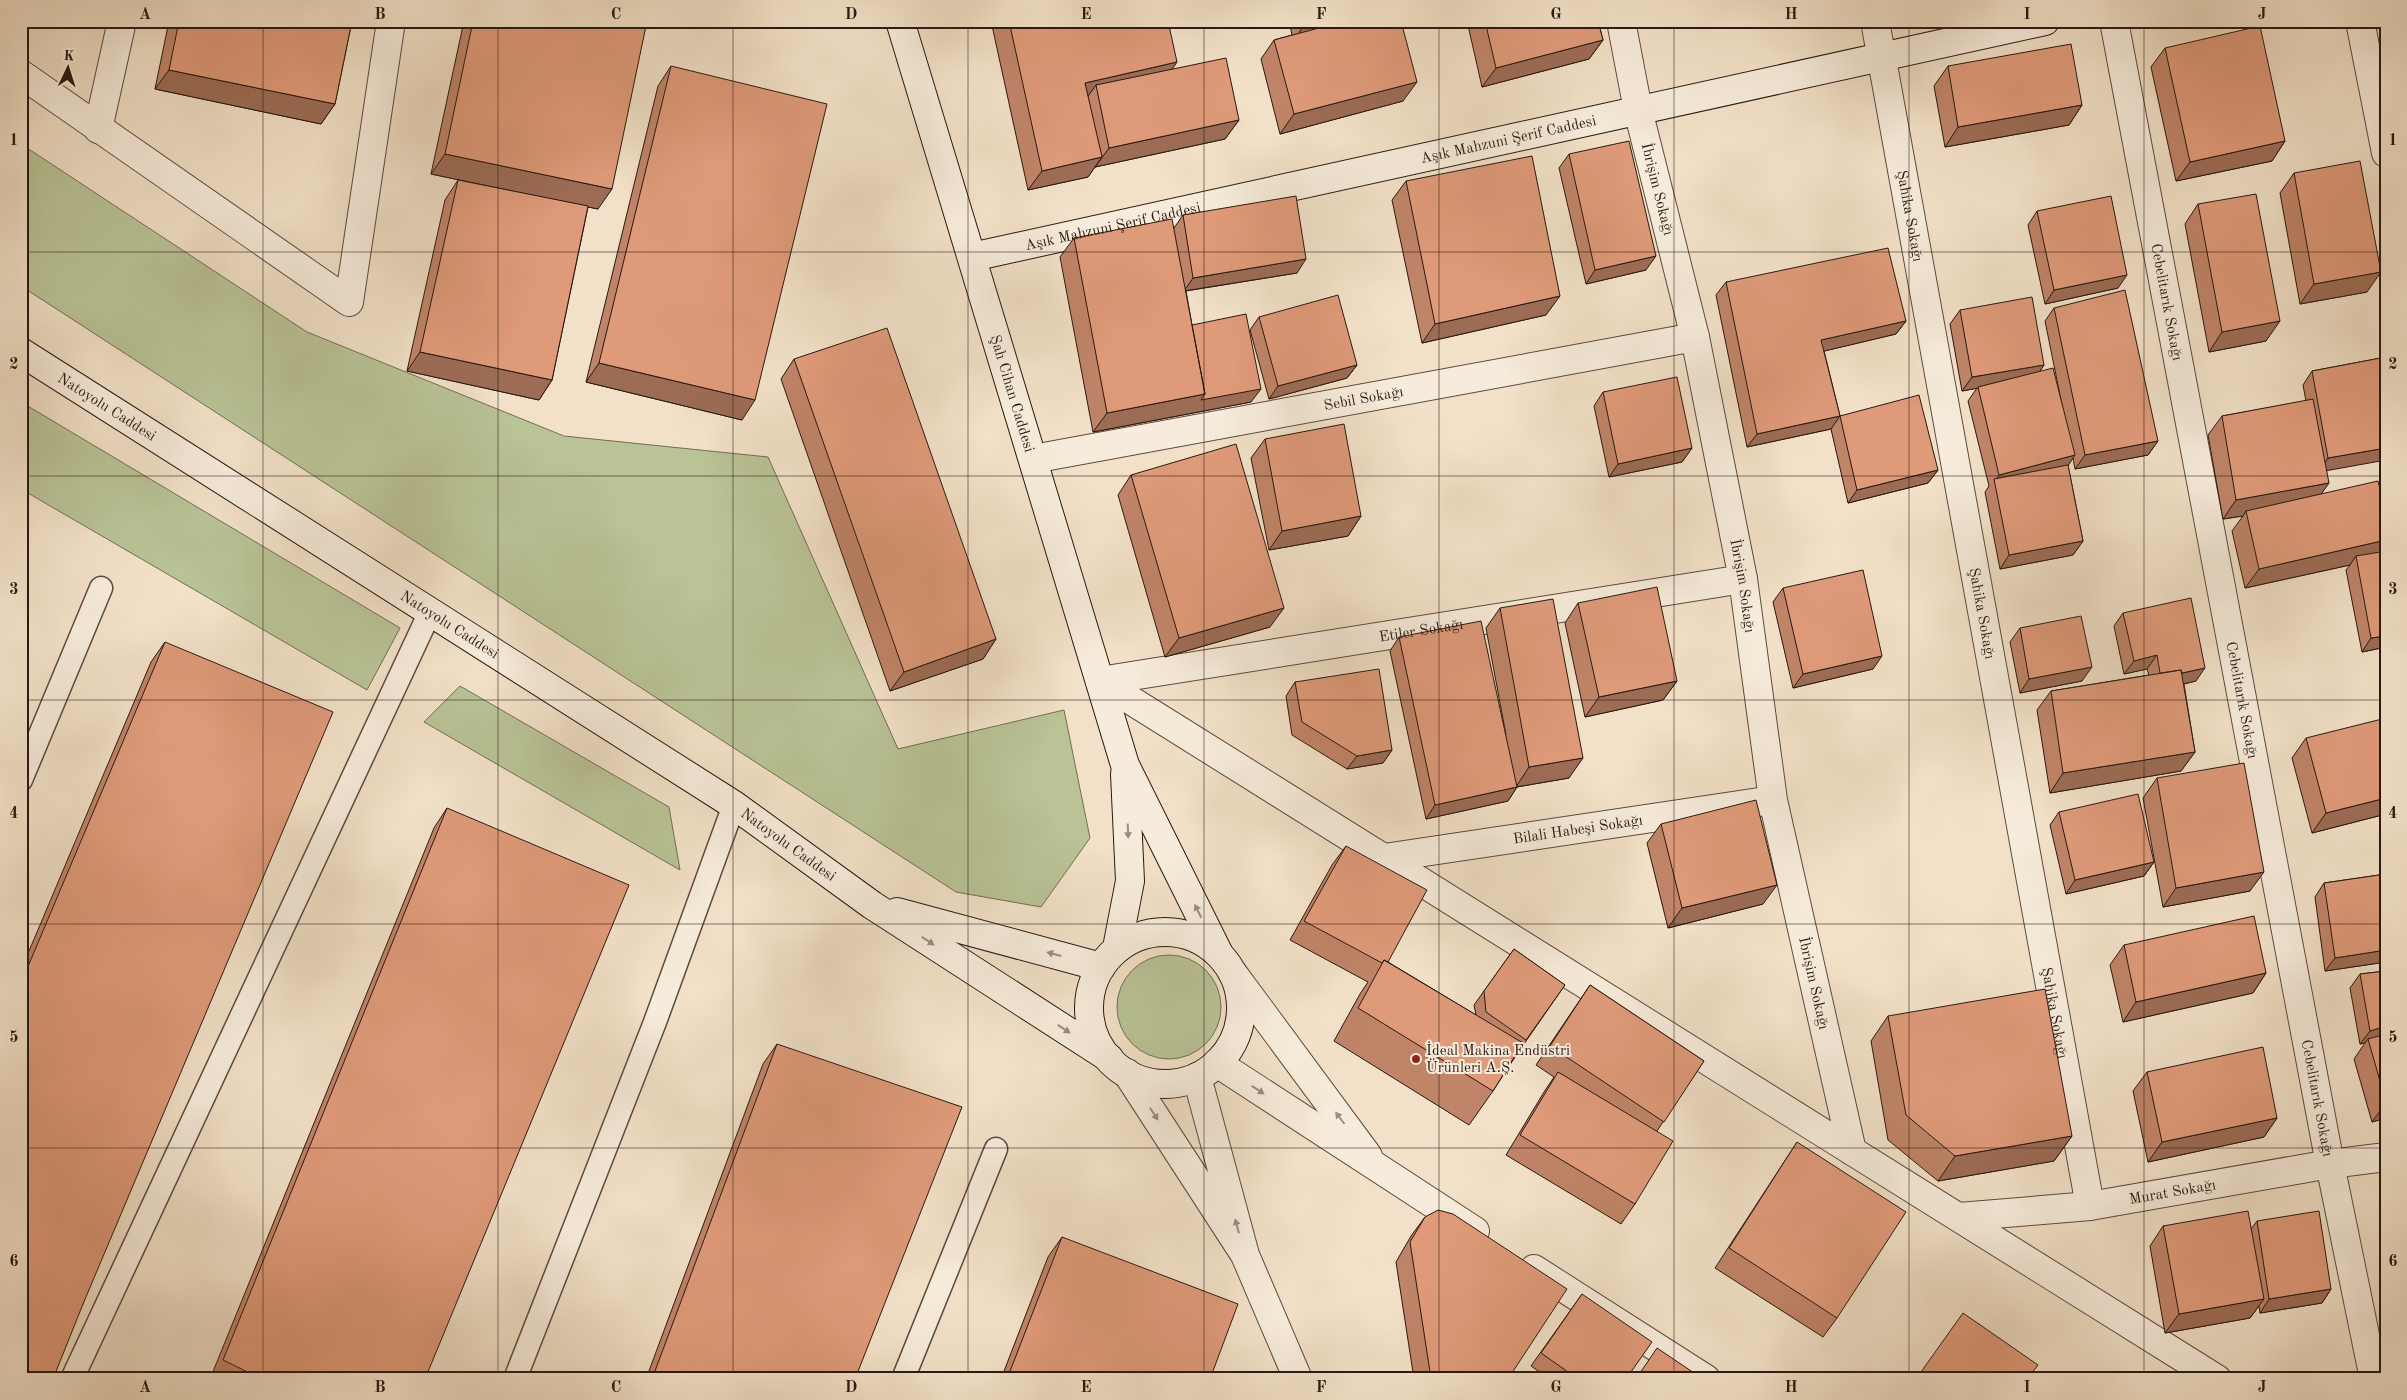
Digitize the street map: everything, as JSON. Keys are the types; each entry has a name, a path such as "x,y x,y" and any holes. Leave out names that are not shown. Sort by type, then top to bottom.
{"street":[{"path":"98,129 122,21"},
{"path":"21,74 349,302 392,21"},
{"name":"Şah Cihan Caddesi","path":"900,21 1125,765"},
{"name":"İbrişim Sokağı","path":"1622,21 1638,110 1695,337 1743,579 1773,800 1852,1151"},
{"name":"Şahika Sokağı","path":"1876,21 2090,1206"},
{"name":"Aşık Mahzuni Şerif Caddesi","path":"972,257 2045,21"},
{"name":"Cebelitarık Sokağı","path":"2114,21 2330,1164 2374,1379"},
{"path":"2360,21 2386,153"},
{"name":"Sebil Sokağı","path":"1033,459 1695,337"},
{"name":"Natoyolu Caddesi","path":"21,352 734,805 872,905 1118,1066"},
{"name":"Etiler Sokağı","path":"1100,681 1743,579"},
{"path":"1100,681 2217,1379"},
{"path":"1125,765 1130,881 1109,958 1091,990 1089,1014 1095,1038 1118,1066 1245,1255 1298,1379"},
{"path":"1118,1066 1150,1082 1174,1083 1207,1070 1233,1044 1240,1021 1241,995 1125,765"},
{"name":"Bilali Habeşi Sokağı","path":"1384,858 1773,800"},
{"path":"872,905 1109,958"},
{"path":"1109,958 1136,937 1158,932 1180,933 1202,941 1226,963 1380,1171"},
{"path":"1207,1070 1380,1171 1706,1379"},
{"path":"1207,1070 1245,1255"},
{"name":"Murat Sokağı","path":"1959,1217 2090,1206 2330,1164 2386,1157"}],"lane":[{"path":"21,780 101,588"},
{"path":"72,1379 430,612"},
{"path":"515,1379 655,1022 734,805"},
{"path":"903,1379 996,1149"}],"green space":[{"path":"21,144 307,332 564,436 768,457 898,749 1064,710 1090,838 1041,907 956,892 21,286"},
{"path":"21,402 400,628 367,690 21,489"},
{"path":"460,686 669,807 680,870 424,722"},
{"path":"1169,955 1189,959 1206,970 1217,987 1221,1007 1217,1027 1206,1044 1189,1055 1169,1059 1149,1055 1132,1044 1121,1027 1117,1007 1121,987 1132,970 1149,959"}],"building":[{"path":"179,21 352,21 335,104 169,70"},
{"path":"473,21 647,21 612,189 445,154"},
{"path":"1009,21 1168,21 1177,62 1085,83 1102,157 1042,171"},
{"path":"1301,21 1339,21 1302,28"},
{"path":"1345,21 1401,21 1417,82 1294,114 1274,40"},
{"path":"1485,21 1598,21 1603,40 1496,68"},
{"path":"2260,26 2285,141 2190,162 2165,48"},
{"path":"2071,44 2082,105 1958,127 1948,66"},
{"path":"1226,58 1239,120 1109,148 1096,85"},
{"path":"671,66 827,104 755,400 599,363"},
{"path":"1629,141 1656,256 1595,270 1569,154"},
{"path":"1532,156 1560,296 1435,324 1406,181"},
{"path":"2360,161 2381,272 2314,284 2294,173"},
{"path":"458,180 588,206 552,380 420,352"},
{"path":"2256,194 2280,321 2222,332 2198,204"},
{"path":"1296,196 1306,259 1193,278 1183,215"},
{"path":"2111,196 2127,275 2054,290 2037,211"},
{"path":"1172,219 1205,394 1107,413 1074,238"},
{"path":"1888,248 1906,321 1821,340 1840,416 1757,434 1726,282"},
{"path":"2125,290 2158,441 2085,455 2054,308"},
{"path":"1338,295 1357,365 1278,386 1259,317"},
{"path":"2032,297 2044,365 1972,377 1960,310"},
{"path":"1246,314 1261,389 1201,400 1205,394 1192,325"},
{"path":"887,328 996,639 904,672 794,359"},
{"path":"2386,357 2386,448 2328,458 2312,371"},
{"path":"2053,368 2075,455 1999,475 1978,387"},
{"path":"1677,377 1692,448 1618,464 1603,392"},
{"path":"1919,395 1938,470 1857,490 1840,416"},
{"path":"2313,399 2329,483 2236,500 2222,416"},
{"path":"1344,424 1361,516 1282,531 1265,439"},
{"path":"1236,444 1284,608 1179,638 1131,475"},
{"path":"2068,465 2083,541 2009,555 1994,479"},
{"path":"2378,481 2386,513 2386,540 2259,569 2246,511"},
{"path":"2386,551 2386,636 2371,638 2356,556"},
{"path":"1863,570 1882,656 1803,674 1783,588"},
{"path":"1657,587 1677,681 1599,697 1578,603"},
{"path":"2191,598 2205,668 2182,673 2181,670 2160,673 2157,655 2134,661 2123,613"},
{"path":"1553,599 1583,758 1529,767 1500,608"},
{"path":"2081,616 2092,667 2029,679 2020,628"},
{"path":"1481,621 1517,787 1435,805 1399,637"},
{"path":"165,642 333,712 53,1379 21,1379 21,983"},
{"path":"1379,669 1392,750 1357,756 1302,722 1295,682"},
{"path":"2181,670 2195,752 2063,773 2051,691"},
{"path":"2386,718 2386,798 2326,813 2306,738"},
{"path":"2244,763 2264,872 2176,888 2157,778"},
{"path":"2138,794 2154,862 2075,880 2059,812"},
{"path":"1756,800 1777,885 1682,908 1661,824"},
{"path":"447,808 629,885 425,1379 262,1379 223,1360"},
{"path":"1346,846 1427,890 1388,962 1384,960 1382,963 1304,921"},
{"path":"2386,874 2386,950 2335,958 2324,883"},
{"path":"2254,916 2266,973 2136,1002 2124,945"},
{"path":"1514,949 1565,985 1526,1040 1486,1012 1484,991"},
{"path":"1384,960 1523,1043 1493,1091 1358,1008"},
{"path":"2386,971 2386,1026 2370,1031 2360,974"},
{"path":"1590,985 1704,1061 1664,1122 1550,1046"},
{"path":"2045,989 2072,1136 1955,1156 1906,1115 1888,1016"},
{"path":"2386,1034 2386,1102 2368,1039"},
{"path":"777,1044 962,1107 855,1379 652,1379"},
{"path":"2263,1047 2277,1118 2162,1142 2147,1072"},
{"path":"1558,1072 1673,1141 1635,1204 1520,1135"},
{"path":"1797,1142 1906,1212 1837,1318 1729,1248"},
{"path":"1438,1210 1453,1214 1567,1289 1508,1379 1441,1379 1430,1372 1410,1242 1425,1217"},
{"path":"2248,1211 2264,1299 2179,1314 2163,1226"},
{"path":"2319,1211 2331,1289 2269,1299 2257,1221"},
{"path":"1062,1237 1238,1304 1210,1379 1007,1379"},
{"path":"1582,1294 1652,1342 1626,1379 1578,1379 1541,1353"},
{"path":"1963,1313 2038,1365 2027,1379 1916,1379"},
{"path":"1657,1348 1703,1379 1636,1379"}],"place":[{"name":"İdeal Makina Endüstri Ürünleri A.Ş.","path":"1416,1059"}]}
